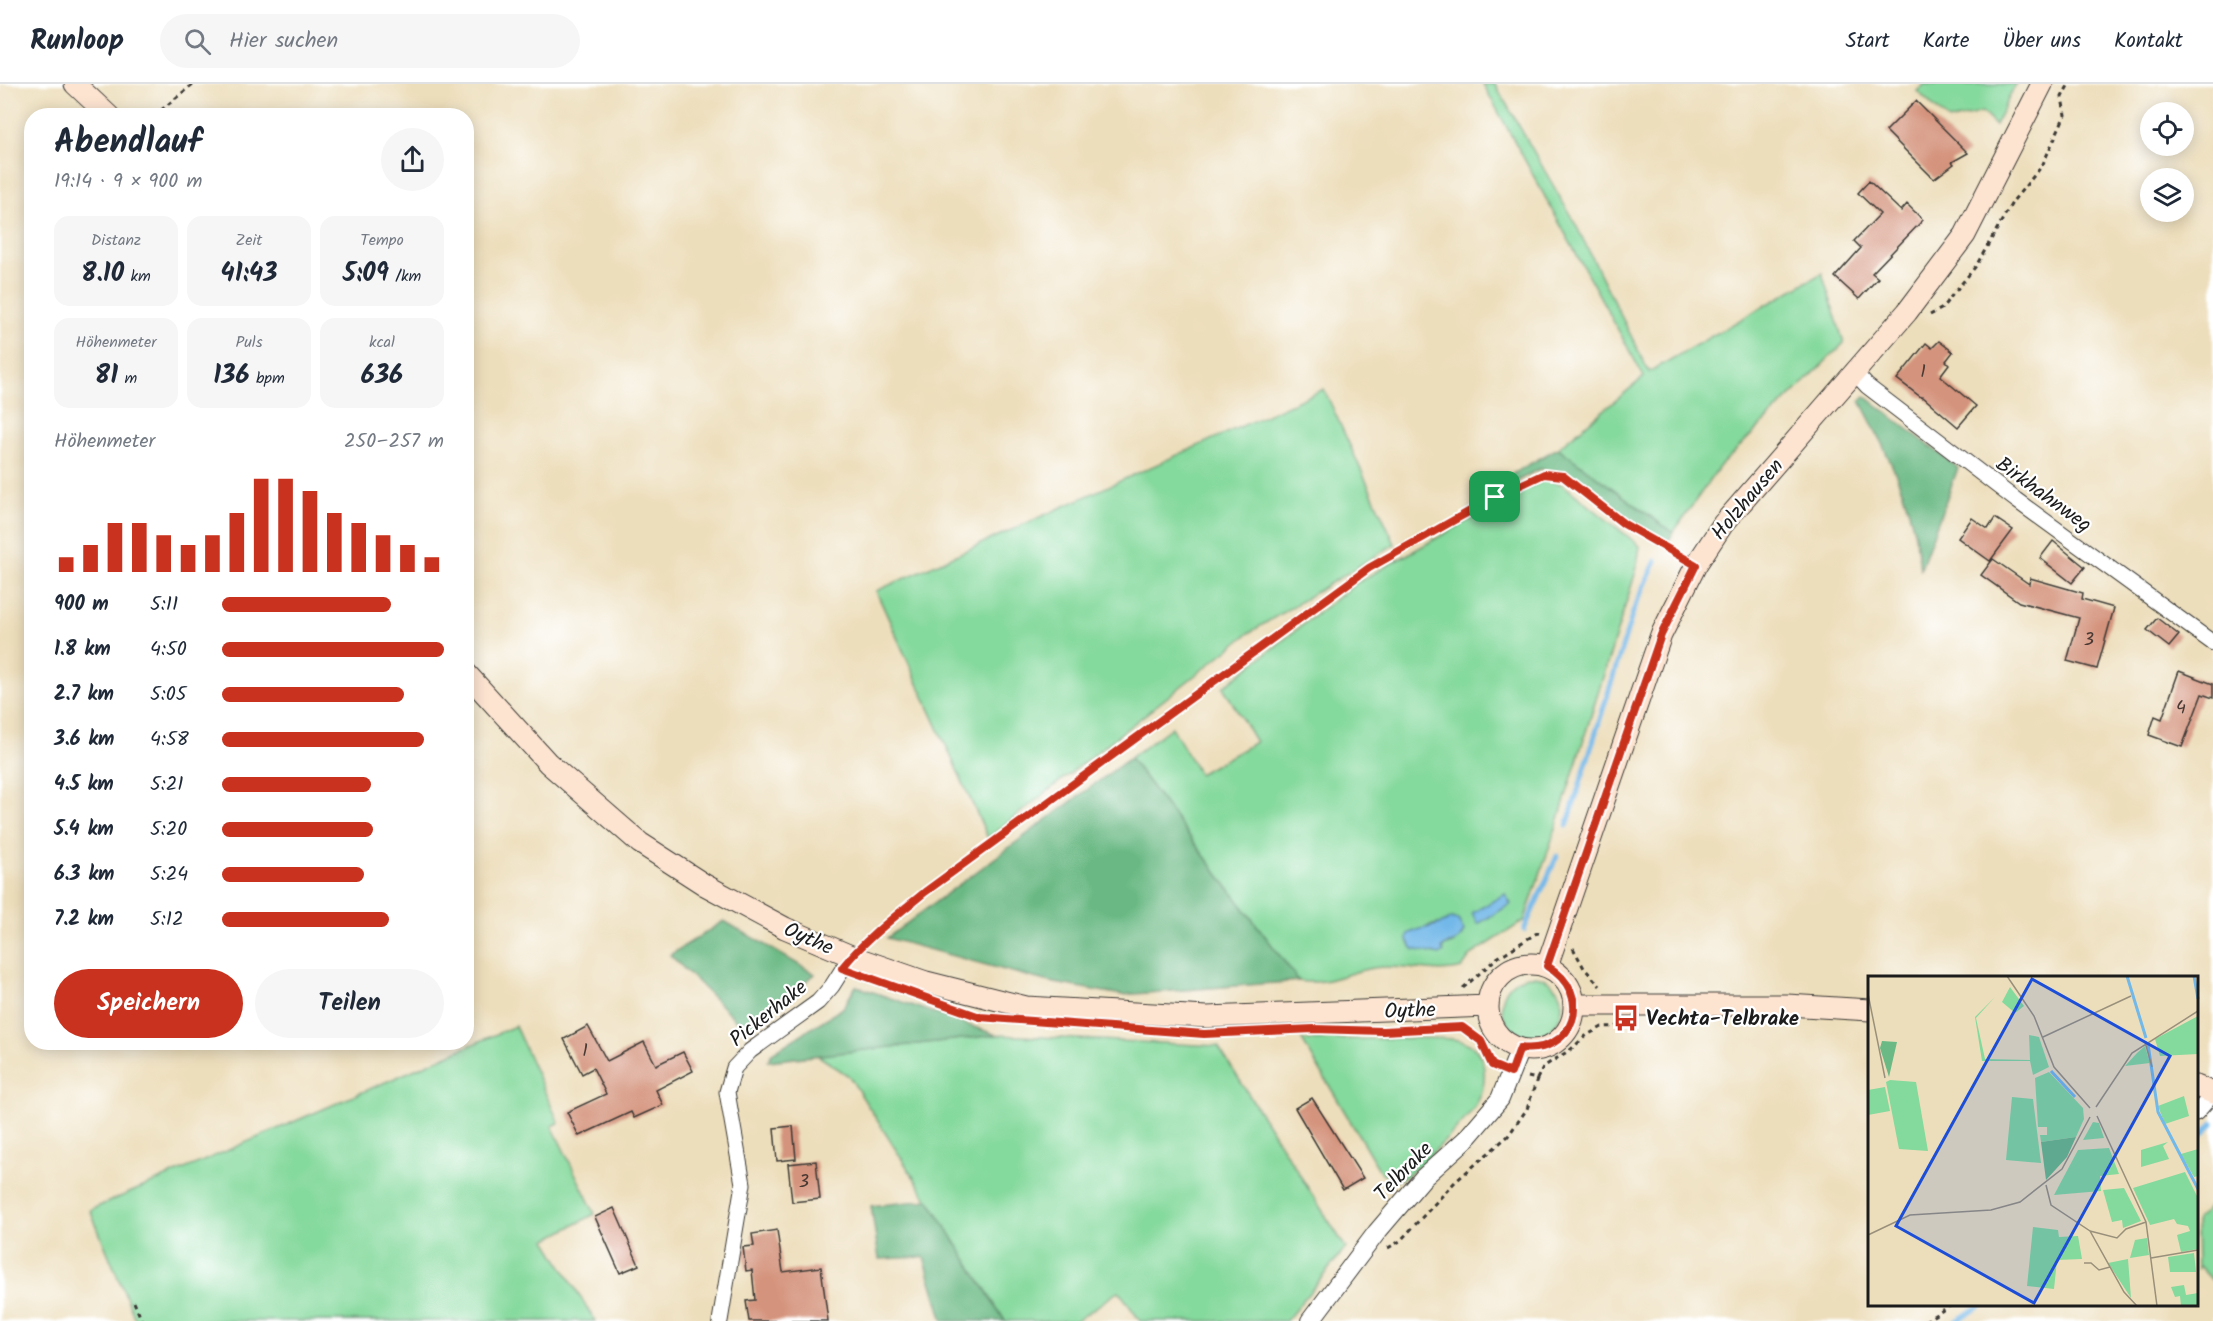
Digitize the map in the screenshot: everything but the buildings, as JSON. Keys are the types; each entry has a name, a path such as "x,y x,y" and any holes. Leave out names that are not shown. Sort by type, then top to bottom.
{"main road":[{"path":"75,84 100,108"},
{"name":"Holzhausen","path":"1547,966 1661,635 1696,565 1723,524 1907,312 1965,235 2042,84"},
{"name":"Oythe","path":"474,682 548,763 640,843 705,885 785,928 851,956 926,982 1026,1007 1207,1017 1488,1006"},
{"path":"1526,964 1547,966 1558,972 1572,993 1575,1005 1568,1031 1546,1048 1533,1050 1520,1048 1507,1042 1497,1033 1490,1020 1488,1006 1490,992 1497,980 1507,971 1526,964"},
{"path":"1575,1005 1787,1005 1868,1010"},
{"path":"2198,1087 2213,1094"}],"street":[{"name":"Birkhahnweg","path":"1855,373 1867,386 2016,500 2213,643"},
{"name":"Pickerhake","path":"720,1321 743,1184 727,1092 734,1068 750,1051 818,1002 832,986 851,956"},
{"name":"Telbrake","path":"1310,1321 1377,1232 1423,1178 1466,1140 1500,1099 1520,1048"},
{"path":"2198,1111 2213,1094"}],"path":[{"path":"164,108 193,84"},
{"path":"851,956 925,892 1369,568 1495,497 1544,474 1563,476 1624,524 1696,565"},
{"path":"1385,1250 1400,1241 1455,1182 1508,1136 1527,1109 1543,1067 1602,1027 1647,1026"},
{"path":"1451,1028 1462,1027 1481,1041 1492,1065 1511,1073 1537,1079"},
{"path":"134,1302 142,1321"},
{"path":"1925,1321 1951,1306"}],"green space":[{"path":"1483,84 1495,84 1576,225 1649,372 1822,273 1844,343 1719,467 1673,533 1558,448 1644,377"},
{"path":"1925,84 2016,84 1995,125 1982,112 1949,121 1917,91"},
{"path":"1324,389 1395,544 1249,633 988,838 876,591"},
{"path":"1865,396 1958,468 1920,570 1913,525 1899,482 1860,401"},
{"path":"1558,448 1673,533 1668,542 1627,520 1564,472 1540,469 1492,494 1491,486"},
{"path":"1545,480 1562,484 1640,546 1636,571 1557,825 1524,921 1471,955 1462,968 1440,971 1384,967 1319,982 1299,981 1130,758 1172,727 1199,774 1256,742 1223,687 1358,582 1521,491","holes":["1452,918 1458,920 1464,931 1454,944 1445,945 1440,954 1427,951 1428,926 1444,923"]},
{"path":"1130,758 1299,981 1122,995 1049,982 887,938"},
{"path":"724,921 815,974 747,1031 670,955"},
{"path":"1532,976 1549,981 1557,989 1562,1006 1557,1023 1549,1031 1532,1036 1515,1031 1507,1023 1502,1006 1507,989 1515,981"},
{"path":"856,986 997,1035 768,1061 772,1053 843,1008"},
{"path":"515,1026 559,1123 552,1126 595,1214 546,1240 595,1321 136,1321 90,1210 460,1050 474,1050 474,1044"},
{"path":"997,1035 1218,1046 1346,1248 1286,1321 1140,1321 1119,1291 1076,1321 1005,1321 849,1076 817,1055"},
{"path":"1437,1038 1467,1043 1478,1052 1484,1066 1484,1082 1480,1097 1464,1121 1440,1146 1415,1169 1396,1180 1381,1173 1302,1040"},
{"path":"929,1200 1005,1321 943,1321 924,1257 879,1259 871,1206"},
{"path":"2213,1203 2213,1281 2200,1267 2198,1268 2198,1217"}],"water":[{"path":"1505,894 1511,904 1478,924 1472,913"},
{"path":"1452,918 1458,920 1464,931 1457,941 1445,945 1442,949 1444,952 1440,955 1413,949 1407,940 1408,934 1442,924"}],"waterway":[{"path":"1567,826 1634,609 1656,561"},
{"path":"1524,930 1557,856"},
{"path":"2198,1139 2213,1123"},
{"path":"1956,1321 1981,1306"}],"place":[{"name":"Vechta-Telbrake","path":"1626,1018"}],"route":[{"path":"1544,474 1563,476 1624,524 1696,565 1661,635 1554,940 1547,966 1558,972 1566,982 1575,1005 1568,1031 1558,1041 1546,1048 1533,1050 1520,1048 1511,1073 1492,1065 1489,1054 1481,1041 1462,1027 1383,1031 1314,1029 1204,1034 980,1017 842,968 851,956 880,929 925,892 1307,612 1369,568 1495,497 1544,474"}]}
